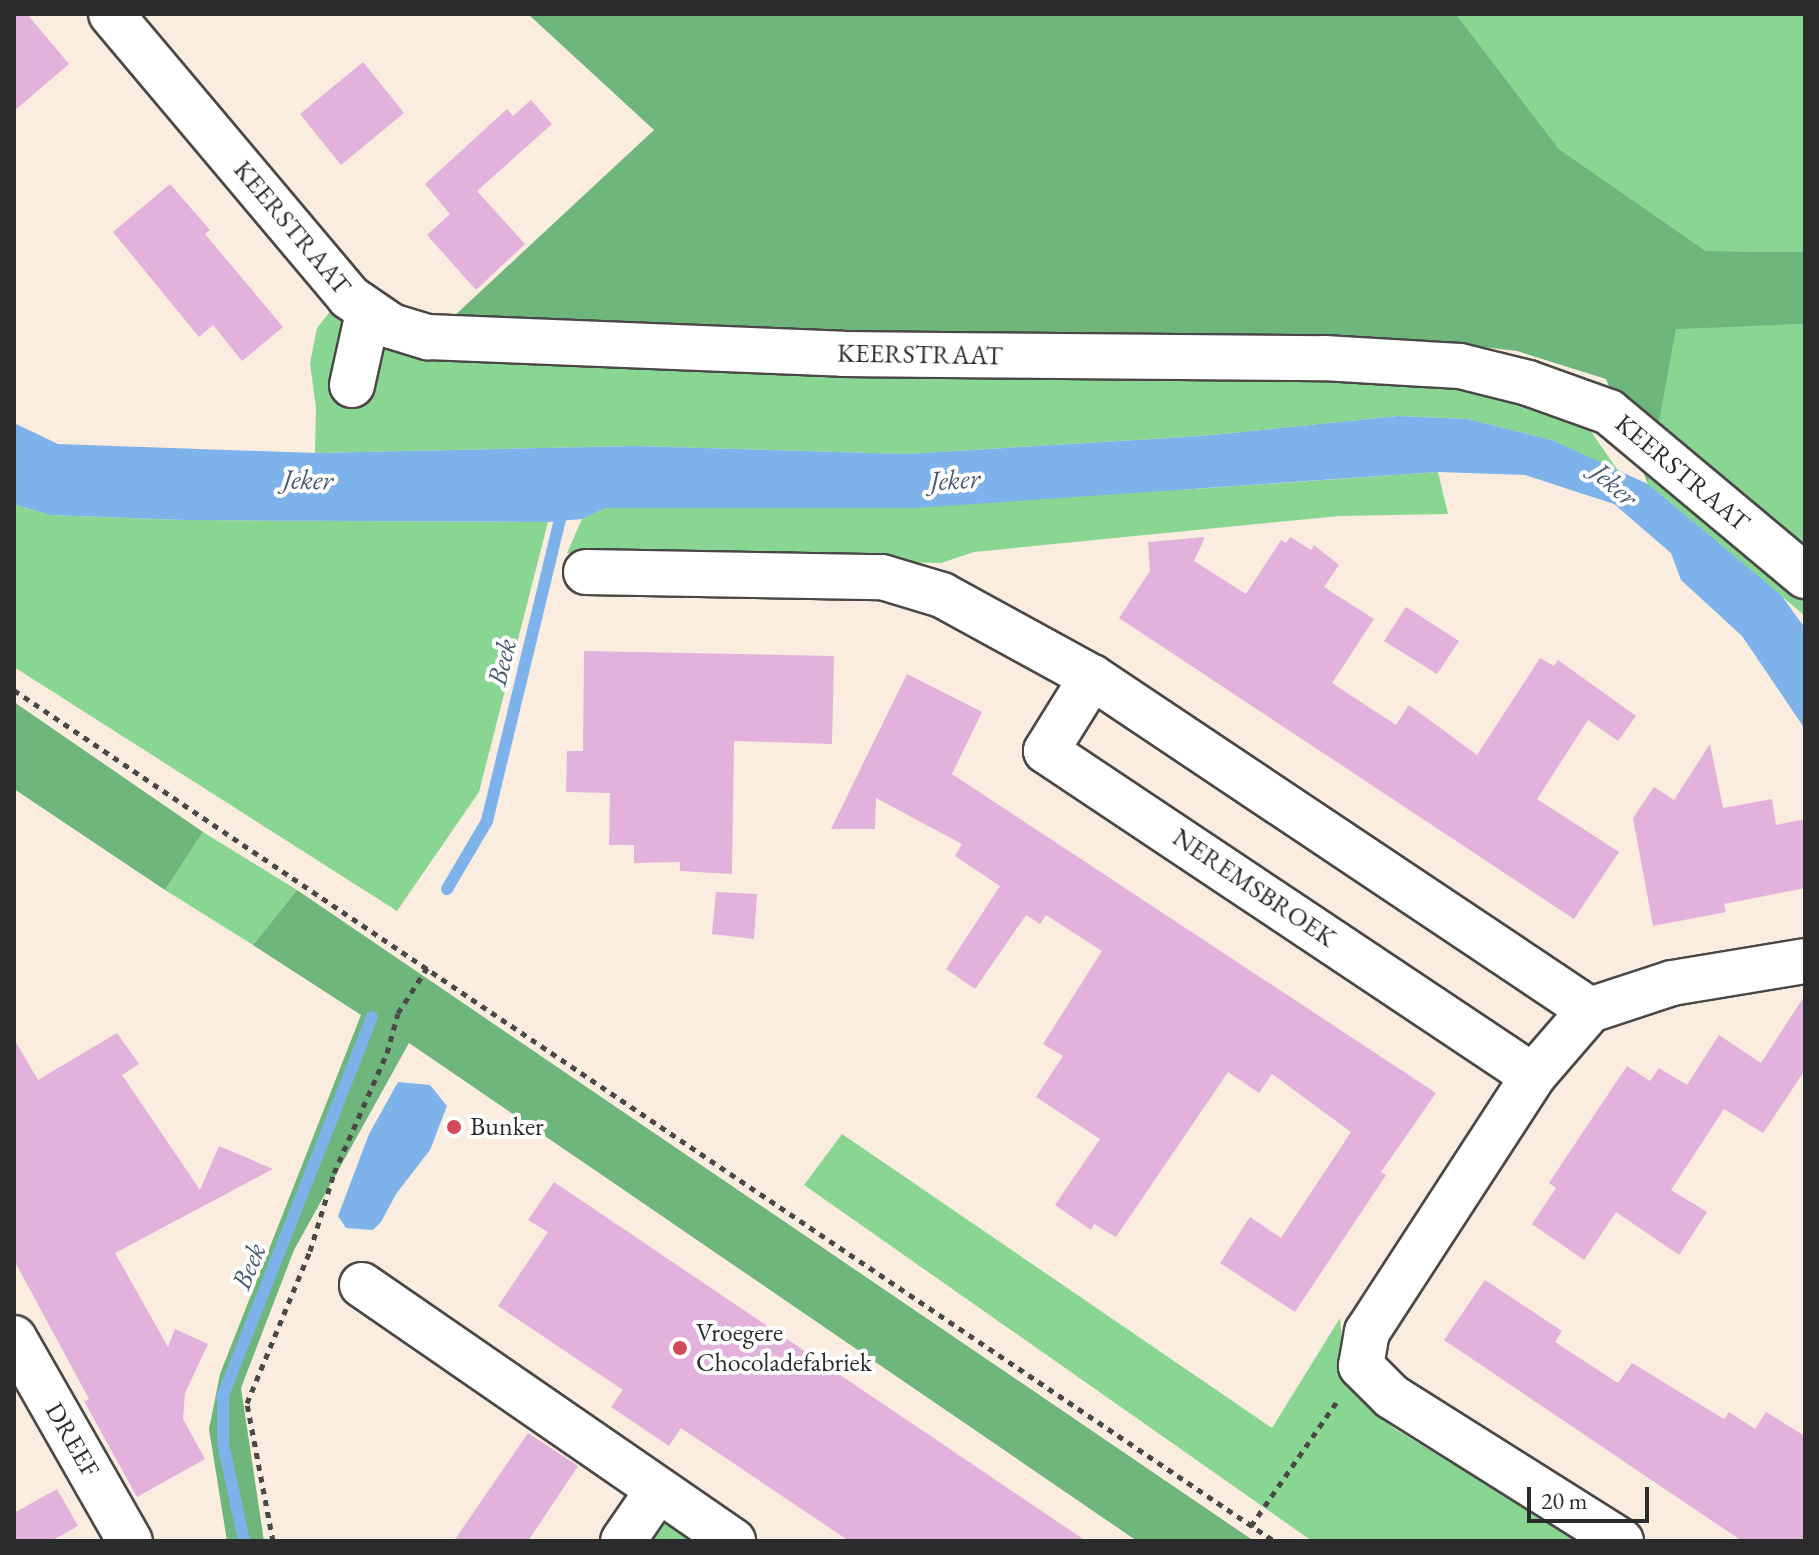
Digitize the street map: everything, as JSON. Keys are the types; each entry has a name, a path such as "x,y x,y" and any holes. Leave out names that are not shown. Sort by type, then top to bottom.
{"street":[{"name":"KEERSTRAAT","path":"111,14 349,297 391,326 428,337 843,354 1324,358 1460,366 1528,383 1609,412 1805,576"},
{"path":"352,385 368,313"},
{"path":"586,572 882,577 942,595 1092,677 1590,1010"},
{"name":"NEREMSBROEK","path":"1092,677 1046,751 1533,1076"},
{"path":"1621,1541 1392,1397 1361,1366 1367,1332 1533,1076 1590,1010 1672,983 1805,961"},
{"path":"362,1285 733,1541"},
{"name":"DREEF","path":"14,1338 130,1541"},
{"path":"623,1541 658,1490"}],"path":[{"path":"14,690 1274,1541"},
{"path":"273,1541 247,1403 310,1251 334,1173 387,1053 398,1013 427,968"},
{"path":"1251,1526 1361,1366"}],"green space":[{"path":"528,14 1456,14 1559,149 1706,251 1805,252 1805,324 1676,329 1648,484 1606,379 1517,351 1424,340 840,330 452,318 654,130"},
{"path":"1456,14 1805,14 1805,252 1706,251 1559,149"},
{"path":"333,308 377,337 1438,379 1581,417 1619,472 1552,440 1468,419 1399,416 1202,436 905,454 636,446 315,453 316,408 310,363 317,328"},
{"path":"1805,324 1805,616 1648,484 1676,328"},
{"path":"1438,472 1448,514 1339,516 974,552 941,563 567,553 582,519 606,508 1195,489"},
{"path":"14,504 50,515 184,520 548,522 479,792 397,911 14,667"},
{"path":"14,702 203,832 165,890 14,789"},
{"path":"203,832 297,890 253,945 165,890"},
{"path":"297,890 1254,1541 1137,1541 409,1043 294,1250 241,1388 264,1541 227,1541 209,1429 220,1374 361,1015 253,945"},
{"path":"842,1134 1272,1428 1340,1318 1346,1376 1392,1427 1580,1541 1312,1541 804,1185"},
{"path":"668,1519 702,1541 653,1541"}],"water":[{"name":"Jeker","path":"1399,416 1468,419 1552,440 1648,484 1781,595 1805,628 1805,729 1742,636 1681,580 1671,553 1614,504 1525,475 1438,472 915,508 606,508 582,519 548,522 184,520 50,515 14,504 14,423 58,444 315,453 636,446 905,454 1202,436"},
{"path":"398,1082 430,1085 447,1106 430,1150 396,1194 381,1222 373,1230 346,1228 338,1216 369,1134"}],"building":[{"path":"14,14 27,14 69,64 14,111"},
{"path":"363,62 404,113 341,165 300,114"},
{"path":"531,100 552,124 477,191 525,244 476,290 427,235 450,214 425,184 507,109 513,116"},
{"path":"170,184 210,230 205,234 283,327 242,361 213,325 199,337 113,232"},
{"path":"1205,537 1194,561 1246,594 1281,540 1286,543 1290,537 1311,550 1314,545 1339,565 1324,587 1374,619 1332,683 1396,725 1409,705 1477,755 1540,658 1554,666 1558,660 1636,716 1618,741 1588,720 1537,799 1619,852 1574,919 1119,618 1150,571 1148,542"},
{"path":"1406,607 1459,641 1437,674 1384,641"},
{"path":"584,651 834,656 832,744 734,741 732,874 680,871 680,862 634,863 634,845 609,845 610,793 566,792 567,751 583,751"},
{"path":"907,674 982,712 952,774 1436,1093 1381,1172 1386,1175 1295,1312 1220,1263 1250,1217 1281,1238 1351,1132 1272,1074 1259,1093 1228,1072 1116,1237 1094,1224 1091,1230 1055,1205 1100,1139 1036,1097 1063,1056 1043,1044 1102,951 1046,915 1040,924 1026,915 975,989 946,969 1000,886 955,856 962,844 876,798 875,829 831,829"},
{"path":"1710,744 1723,808 1772,799 1776,825 1805,819 1805,888 1724,904 1726,912 1653,926 1633,818 1654,787 1674,800"},
{"path":"716,892 757,894 754,939 712,934"},
{"path":"1805,995 1805,1070 1763,1133 1724,1109 1671,1190 1707,1212 1679,1255 1616,1212 1584,1260 1532,1224 1556,1188 1549,1183 1627,1066 1650,1081 1659,1068 1687,1085 1719,1035 1761,1063"},
{"path":"117,1033 139,1064 122,1075 200,1190 219,1146 273,1169 115,1253 168,1347 175,1329 208,1344 185,1393 183,1419 205,1459 137,1497 84,1401 89,1399 14,1260 14,1039 38,1080"},
{"name":"Vroegere Chocoladefabriek","path":"554,1182 1086,1541 849,1541 681,1428 669,1446 611,1407 623,1390 498,1306 548,1232 528,1220"},
{"path":"1485,1280 1562,1331 1555,1342 1618,1383 1632,1363 1724,1419 1729,1412 1755,1429 1766,1412 1805,1436 1805,1541 1742,1541 1444,1340"},
{"path":"528,1433 578,1466 528,1541 454,1541"},
{"path":"57,1489 78,1526 51,1541 14,1541 14,1513"}],"waterway":[{"name":"Beek","path":"447,889 487,821 563,508"},
{"name":"Beek","path":"244,1541 223,1443 223,1395 372,1017"}],"place":[{"name":"Bunker","path":"454,1127"},
{"name":"Vroegere Chocoladefabriek","path":"680,1348"}]}
